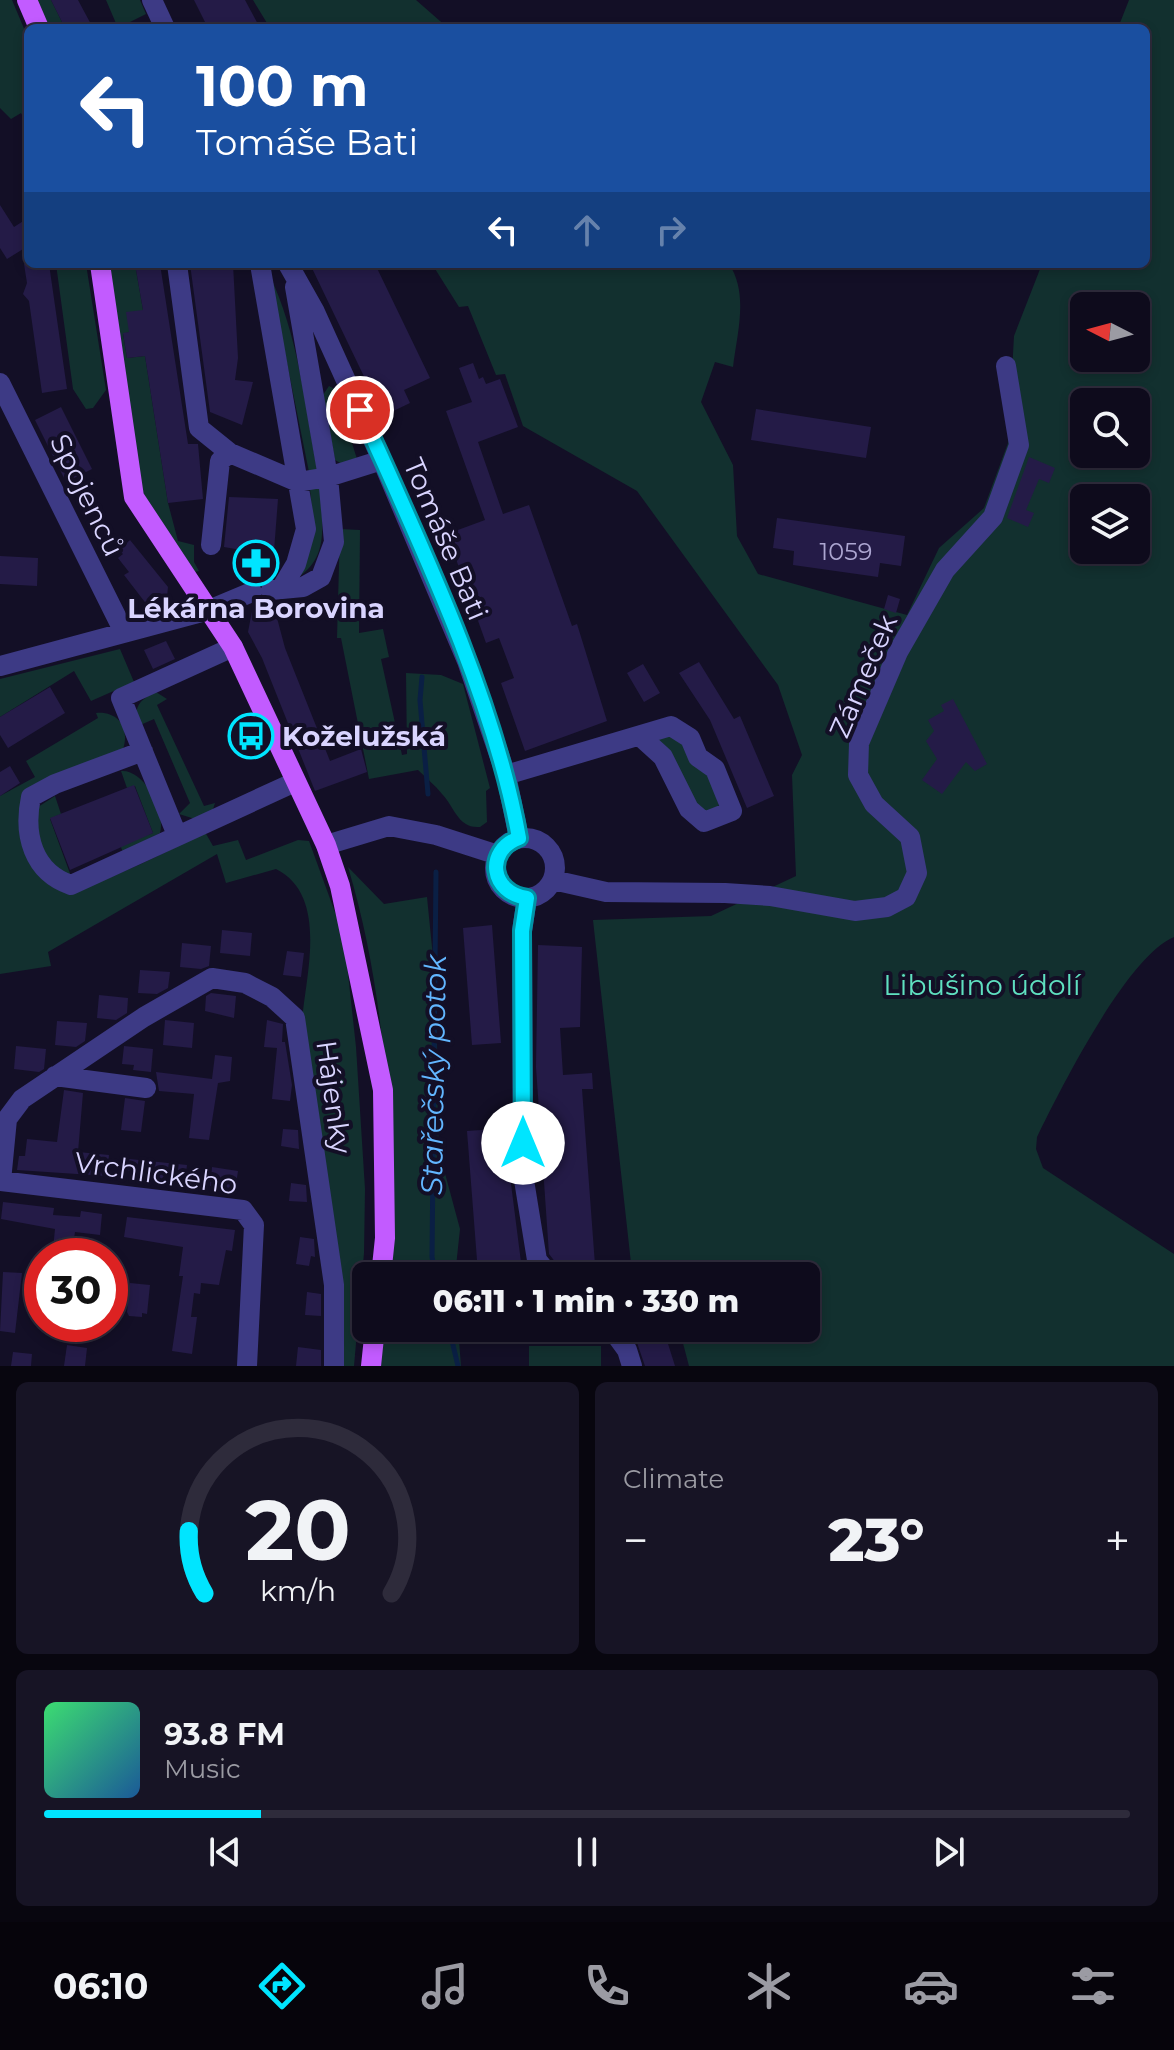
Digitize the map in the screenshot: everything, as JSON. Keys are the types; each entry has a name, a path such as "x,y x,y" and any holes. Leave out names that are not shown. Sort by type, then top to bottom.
{"main road":[{"path":"27,0 37,24"},
{"path":"101,268 134,497 233,647 326,845 359,965 383,1090 385,1238 382,1262"},
{"path":"371,1366 374,1342"}],"street":[{"path":"152,0 163,24"},
{"path":"178,268 199,428 230,453 298,482 328,477 382,460"},
{"path":"261,268 306,529 296,564 268,591"},
{"name":"Tomáše Bati","path":"290,268 315,312 382,460 467,661 506,775 519,838"},
{"name":"Tomáše Bati","path":"0,666 268,591 303,587 321,577 334,542 328,477 290,268"},
{"name":"Zámeček","path":"553,880 606,892 740,894 855,911 887,907 906,897 917,873 910,837 874,804 858,775 859,743 898,652 945,570 993,517 1019,445 1006,366"},
{"name":"Spojenců","path":"0,383 124,632"},
{"path":"211,545 220,461 230,453"},
{"path":"177,835 121,698 233,647"},
{"path":"506,775 671,726 690,738 698,757 715,769 732,811 704,822 689,809 663,757 640,736"},
{"path":"143,751 55,784 31,797 27,817 37,860 52,878 71,885 295,782"},
{"path":"326,845 389,826 436,835 498,855"},
{"path":"530,838 548,847 556,866 553,880 543,892 527,898 507,892 496,875 498,855 510,841 530,838"},
{"path":"527,898 522,931 523,1174 539,1262"},
{"name":"Hájenky","path":"1,1181 7,1119 22,1099 55,1076 144,1017 212,978 245,983 272,997 295,1018 334,1285 334,1366"},
{"path":"55,1076 146,1088"},
{"name":"Vrchlického","path":"1,1181 243,1210 254,1225 247,1366"},
{"path":"621,1342 632,1366"}],"green space":[{"path":"0,0 12,0 24,28 24,119 21,113 11,119 0,108"},
{"path":"25,0 51,0 63,24 35,24"},
{"path":"106,0 140,0 146,14 126,24 116,24"},
{"path":"253,0 416,0 443,24 268,24"},
{"name":"Libušino údolí","path":"1129,0 1174,0 1174,937 1156,949 1136,970 1096,1026 1037,1137 1036,1149 1043,1168 1174,1254 1174,1366 689,1366 683,1342 820,1342 820,1262 631,1262 593,920 711,916 796,876 792,775 802,755 778,685 637,491 523,426 505,374 496,375 468,306 459,307 435,268 731,268 739,288 740,301 733,367 715,362 701,402 733,465 737,536 758,574 907,615 939,548 984,508 1008,443 1014,336 1040,268 1150,268 1150,24 1120,24"},
{"path":"57,268 87,268 106,390 93,408 86,409 73,389"},
{"path":"99,268 136,268 143,310 129,332 123,334 127,358 145,356 168,503 178,541 194,545 194,562 199,571 183,575 134,497"},
{"path":"269,274 287,321 299,370 317,469 309,472"},
{"path":"329,386 335,389 357,459 342,464 335,460 323,395"},
{"path":"320,486 322,528 319,552 313,563 292,581 314,531 310,489"},
{"path":"340,529 360,530 359,633 383,629 389,657 381,659 402,755 407,754 406,673 441,675 463,684 490,788 486,791 487,822 480,827 461,821 446,799 418,770 369,779 341,638 337,638"},
{"path":"120,649 134,682 91,701 74,671 0,717 0,679"},
{"path":"156,692 167,699 157,705 204,806 215,803 212,812 195,819 179,814 190,803 154,719 138,726 136,714 139,705"},
{"path":"96,713 104,713 121,723 125,735 123,749 37,789 39,876 51,886 66,890 96,883 205,832 213,846 238,840 246,860 298,840 309,841 344,937 356,1047 365,1189 363,1262 352,1262 352,1342 356,1342 354,1366 334,1366 295,1018 303,1011 310,933 308,913 292,880 276,869 226,883 217,854 48,952 51,966 0,974 0,796 35,777 26,761 98,718"},
{"path":"671,731 708,770 719,806 709,813 698,809 653,738"},
{"path":"121,771 130,772 145,784 157,804 161,825 160,833 123,852 120,845 153,833 135,786 127,788"},
{"path":"55,796 61,814 50,819 72,879 54,865 39,840 38,807"},
{"path":"348,867 384,904 427,897 436,987 439,1151 460,1229 456,1262 393,1262 385,1069 372,967"},
{"path":"383,1342 459,1342 461,1366 380,1366"},
{"path":"529,1346 601,1346 601,1366 529,1366"}],"building":[{"path":"51,0 78,0 91,24 63,24"},
{"path":"194,0 245,0 258,24 206,24"},
{"path":"0,205 14,227 24,221 24,248 7,259 0,248"},
{"path":"25,268 50,268 67,389 42,393 29,301 23,294 27,283"},
{"path":"136,268 161,268 188,444 198,444 203,499 168,503 145,356 127,358 123,333 129,332 126,312 143,310"},
{"path":"191,268 233,268 238,358 235,380 253,382 242,425 210,412"},
{"path":"312,268 377,268 430,378 404,390 410,403 383,416"},
{"path":"473,363 479,379 483,377 486,384 500,379 518,427 478,442 503,514 529,505 572,626 577,624 607,721 525,751 501,683 514,678 499,638 486,643 447,534 485,520 446,411 472,402 459,368"},
{"path":"61,407 92,469 66,482 35,420"},
{"path":"756,409 871,427 866,458 751,440"},
{"path":"1029,457 1055,468 1049,483 1039,479 1026,510 1034,513 1028,527 1007,518"},
{"path":"229,497 278,499 272,577 261,583 251,579 250,571 245,567 246,558 240,556 241,550 224,547"},
{"path":"777,518 905,536 901,566 880,563 878,577 793,565 794,551 773,548"},
{"path":"130,540 168,587 167,597 151,610 124,575 129,572 118,558 123,554 119,550"},
{"path":"0,556 38,558 37,586 0,584"},
{"path":"888,595 900,599 896,613 884,609"},
{"path":"263,599 273,603 285,648 330,761 361,749 367,772 315,791 262,658 248,632 253,606"},
{"path":"166,641 175,659 153,669 144,650"},
{"path":"699,662 734,719 740,716 774,796 747,808 710,720 679,673"},
{"path":"643,664 660,693 644,702 627,673"},
{"path":"50,687 65,713 8,748 0,735 0,717"},
{"path":"953,699 987,764 975,771 966,762 942,794 922,780 937,759 926,741 934,731 928,720 944,711 941,705"},
{"path":"10,766 20,783 0,796 0,772"},
{"path":"134,785 153,833 70,870 50,818"},
{"path":"492,925 501,1043 472,1045 463,928"},
{"path":"222,930 252,933 250,956 220,953"},
{"path":"182,943 211,946 209,966 201,969 180,967"},
{"path":"538,945 582,947 580,1027 560,1028 563,1075 592,1073 593,1089 582,1089 595,1262 555,1262 549,1254 536,1067"},
{"path":"287,951 304,953 301,977 283,975"},
{"path":"140,970 170,972 168,988 157,994 138,993"},
{"path":"211,993 236,996 234,1018 205,1011 206,996"},
{"path":"99,995 128,998 127,1013 116,1020 97,1018"},
{"path":"165,1020 194,1023 192,1048 163,1045"},
{"path":"267,1020 283,1024 282,1042 285,1042 292,1085 290,1101 272,1099 277,1048 264,1047"},
{"path":"57,1021 87,1023 85,1041 76,1047 55,1045"},
{"path":"16,1046 46,1049 44,1069 39,1072 14,1069"},
{"path":"124,1046 153,1049 151,1072 133,1070 134,1065 122,1064"},
{"path":"215,1055 232,1057 230,1081 218,1083 209,1140 189,1138 194,1094 159,1091 156,1072 212,1079"},
{"path":"64,1090 83,1093 78,1152 109,1155 107,1176 17,1170 19,1156 25,1156 27,1139 57,1142"},
{"path":"125,1098 145,1101 141,1132 121,1130"},
{"path":"510,1128 510,1176 521,1262 477,1262 467,1131"},
{"path":"283,1129 298,1130 299,1149 281,1146"},
{"path":"120,1158 187,1165 185,1181 174,1180 174,1184 145,1181 146,1173 119,1169"},
{"path":"212,1167 238,1171 235,1191 210,1186"},
{"path":"291,1183 306,1185 307,1202 289,1201"},
{"path":"3,1202 54,1208 53,1215 80,1217 81,1211 102,1214 100,1235 75,1232 74,1238 54,1238 55,1229 1,1219"},
{"path":"127,1217 235,1230 232,1251 226,1250 219,1285 201,1283 200,1294 194,1293 191,1317 197,1317 192,1354 172,1351 183,1276 179,1276 183,1247 124,1237"},
{"path":"300,1237 314,1239 315,1257 311,1256 309,1266 296,1264"},
{"path":"3,1272 22,1273 15,1333 0,1331"},
{"path":"130,1283 150,1285 147,1314 142,1313 142,1317 129,1316"},
{"path":"307,1292 321,1294 321,1316 305,1315"},
{"path":"637,1342 667,1342 675,1366 645,1366"},
{"path":"67,1345 87,1348 85,1366 64,1366"},
{"path":"298,1347 321,1350 321,1366 296,1366"},
{"path":"13,1352 32,1354 31,1366 11,1366"}],"waterway":[{"name":"Stařečský potok","path":"422,677 420,700 428,794"},
{"name":"Stařečský potok","path":"433,1262 436,872"},
{"name":"Stařečský potok","path":"452,1342 458,1366"}],"place":[{"name":"Lékárna Borovina","path":"256,563"},
{"name":"Koželužská","path":"251,736"}],"route":[{"path":"360,410 467,661 514,806 519,838 503,847 495,865 500,885 517,897 527,898 522,931 523,1143"}]}
